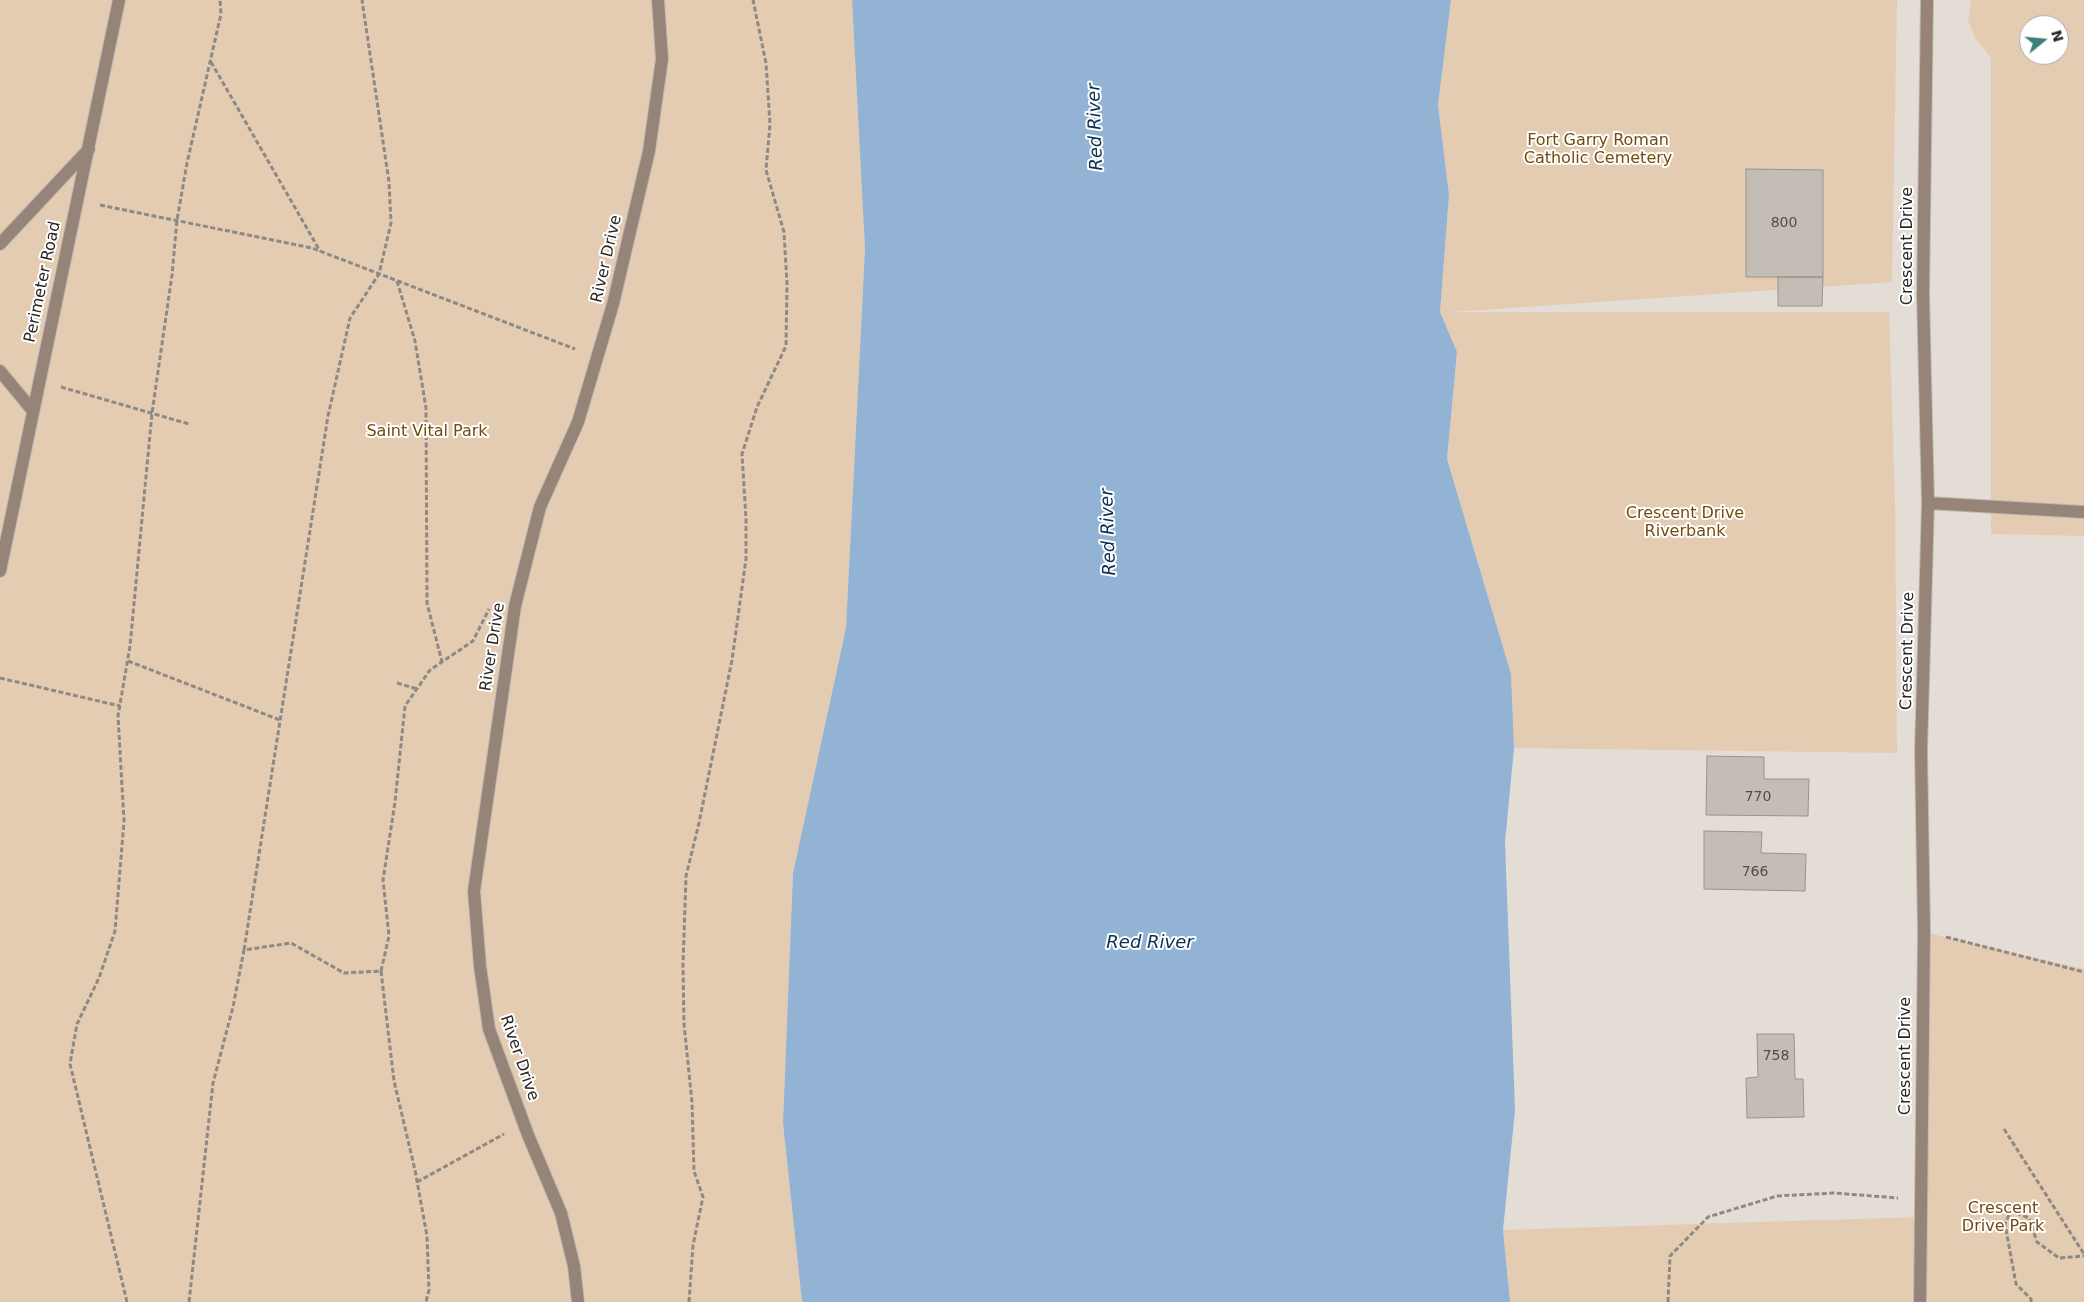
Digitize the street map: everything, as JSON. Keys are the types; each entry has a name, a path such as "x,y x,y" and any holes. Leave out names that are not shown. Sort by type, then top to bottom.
{"street":[{"name":"Perimeter Road","path":"0,571 119,0"},
{"name":"River Drive","path":"578,1302 574,1266 561,1213 524,1123 489,1029 480,966 474,890 515,606 540,507 578,422 614,304 649,151 662,59 658,0"},
{"name":"Crescent Drive","path":"1920,1302 1924,932 1922,751 1928,503 1923,294 1927,0"},
{"path":"0,244 89,148"},
{"path":"0,371 33,411"},
{"path":"1928,503 2084,512"}],"path":[{"path":"128,1302 70,1064 77,1024 98,978 115,931 124,821 118,716 128,661 152,413 172,275 177,220 187,163 221,14 220,0"},
{"path":"189,1302 196,1252 213,1083 233,1007 244,950 328,416 350,318 378,274 391,223 389,182 362,0"},
{"path":"689,1302 693,1245 703,1196 694,1171 692,1102 684,1024 683,965 686,876 699,823 732,660 746,560 746,519 742,454 757,407 786,346 787,284 784,232 766,170 770,124 766,63 753,0"},
{"path":"211,61 320,251"},
{"path":"77,200 320,251 597,358"},
{"path":"396,280 415,341 426,408 427,603 442,662"},
{"path":"39,381 189,424"},
{"path":"426,1302 429,1290 427,1236 394,1081 381,971 389,936 383,880 395,802 404,706 430,670 473,640 491,606"},
{"path":"128,661 280,720"},
{"path":"0,678 120,706"},
{"path":"398,683 417,689"},
{"path":"1924,932 2084,972"},
{"path":"244,950 291,943 344,973 381,971"},
{"path":"417,1182 524,1123"},
{"path":"2004,1129 2084,1255 2059,1258 2037,1242 2029,1218 2011,1211 2005,1224 2016,1284 2031,1299 2031,1302"},
{"path":"1668,1302 1670,1256 1708,1218 1778,1196 1834,1194 1922,1200"}],"green space":[{"name":"Saint Vital Park","path":"0,0 852,0 865,249 846,628 793,873 783,1123 802,1302 0,1302"},
{"path":"1451,0 1897,0 1892,282 1451,312 1889,312 1895,502 1897,753 1514,748 1511,674 1447,459 1457,352 1440,312 1449,195 1438,105"},
{"path":"1971,0 2084,0 2084,536 1991,534 1991,58 1975,38 1968,20"},
{"name":"Crescent Drive Park","path":"1924,932 2084,969 2084,1302 1510,1302 1503,1230 1921,1217"}],"water":[{"name":"Red River","path":"852,0 1451,0 1438,105 1449,195 1440,312 1457,352 1447,459 1511,674 1514,748 1505,842 1515,1110 1503,1230 1510,1302 802,1302 783,1123 793,873 846,628 865,249"}],"building":[{"path":"1746,169 1823,170 1823,277 1746,277"},
{"path":"1778,277 1823,277 1822,306 1778,306"},
{"path":"1707,756 1764,757 1764,779 1809,779 1808,816 1706,815"},
{"path":"1704,831 1762,832 1761,853 1806,854 1805,891 1704,889"},
{"path":"1757,1034 1794,1034 1795,1079 1803,1079 1804,1117 1747,1118 1746,1078 1758,1077"}],"park label":[{"name":"Fort Garry Roman Catholic Cemetery","path":"1598,150"},
{"name":"Crescent Drive Riverbank","path":"1685,523"}]}
